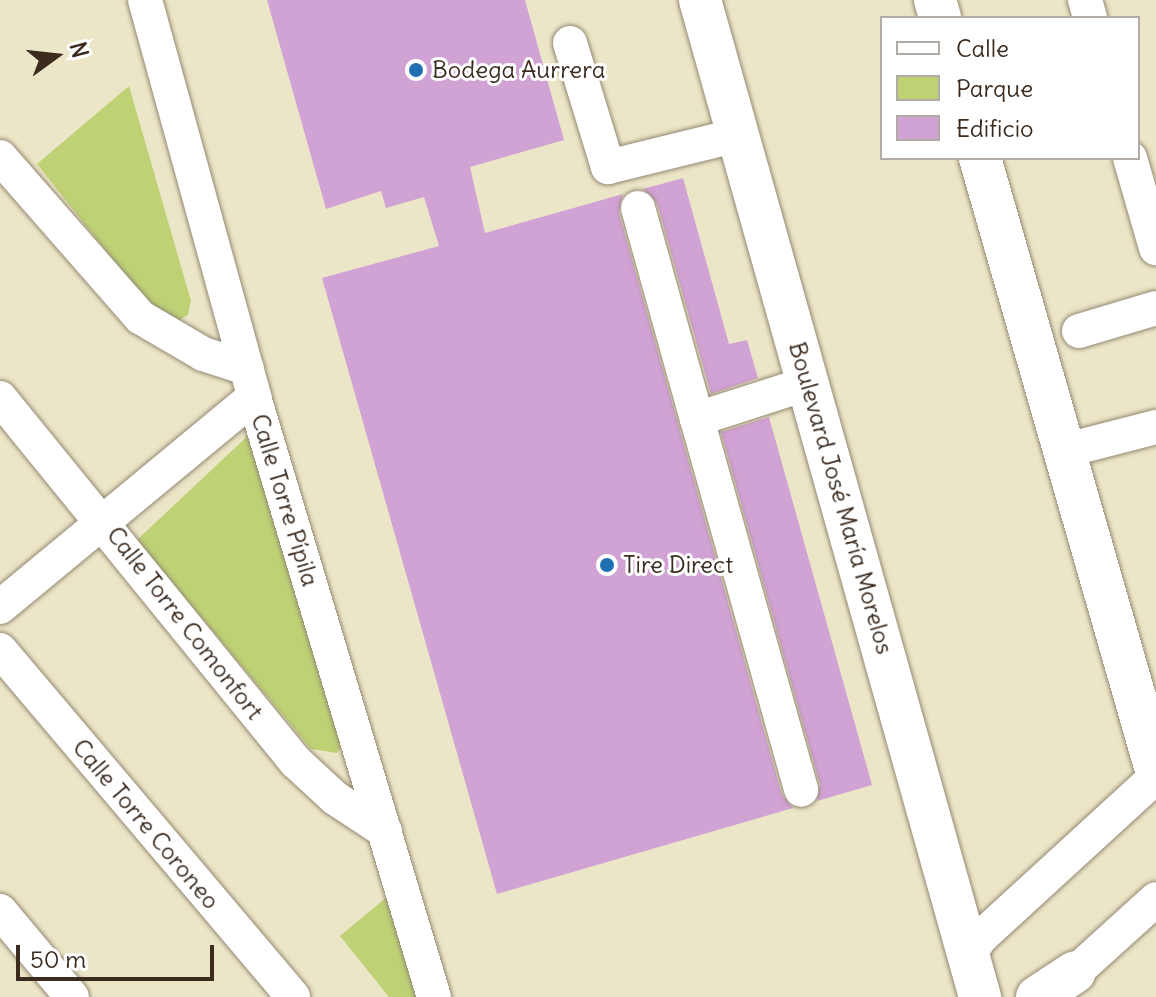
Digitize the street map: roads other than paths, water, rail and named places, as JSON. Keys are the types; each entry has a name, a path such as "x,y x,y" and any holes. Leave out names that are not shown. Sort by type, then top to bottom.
{"main road":[{"name":"Boulevard José María Morelos","path":"700,0 907,733 974,947 980,997"},
{"path":"981,160 1156,770"},
{"path":"1122,651 1141,677 1156,728"},
{"path":"974,947 997,997"},
{"path":"1037,997 1062,984"}],"street":[{"name":"Calle Torre Pípila","path":"145,0 250,383 434,997"},
{"path":"570,43 608,167 738,135"},
{"path":"0,157 140,317 250,383 104,519 0,607"},
{"path":"1131,160 1156,248"},
{"path":"638,208 801,790"},
{"path":"1079,331 1156,308"},
{"path":"697,419 809,383"},
{"name":"Calle Torre Comonfort","path":"0,398 104,519 296,762 327,792 385,831"},
{"path":"1063,451 1156,427"},
{"name":"Calle Torre Coroneo","path":"0,650 293,997"},
{"path":"974,947 1156,777"},
{"path":"1062,984 1156,899"},
{"path":"0,911 72,997"}],"place":[{"name":"Bodega Aurrera","path":"416,70"},
{"name":"Tire Direct","path":"607,565"}]}
